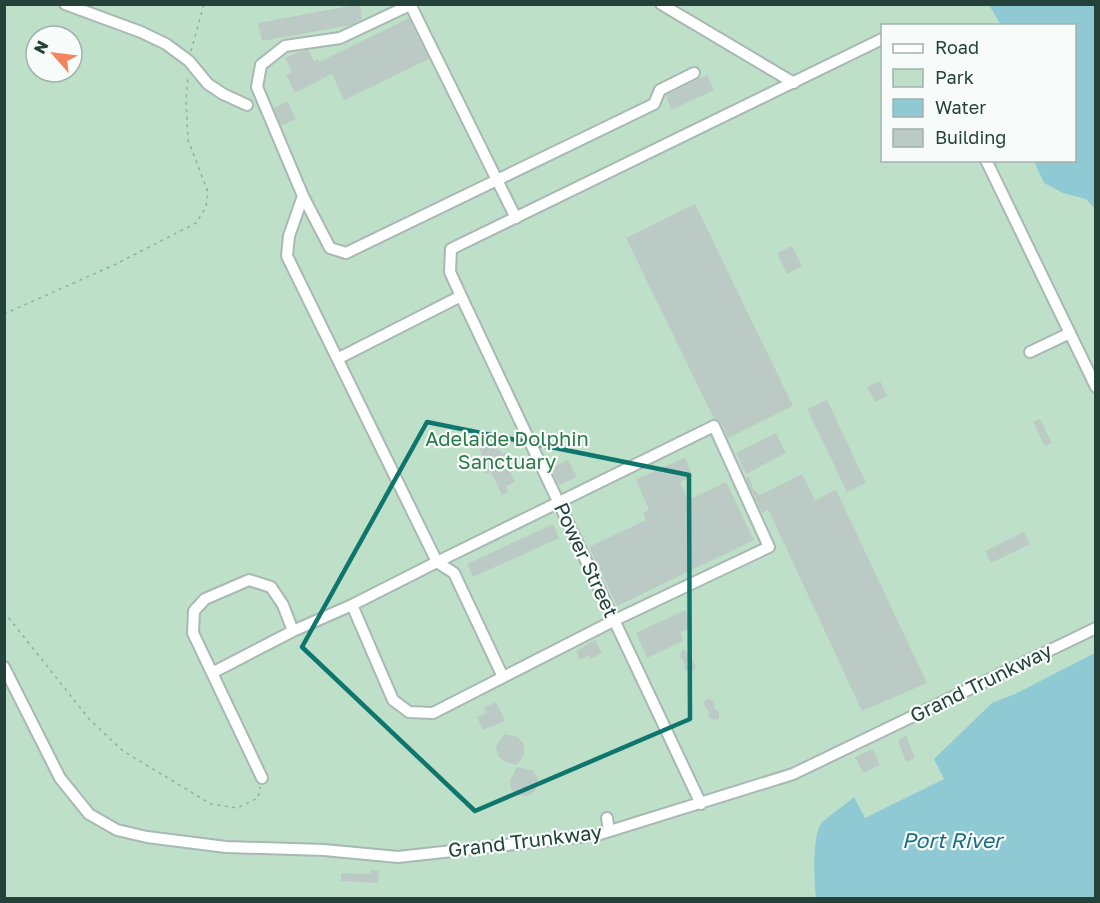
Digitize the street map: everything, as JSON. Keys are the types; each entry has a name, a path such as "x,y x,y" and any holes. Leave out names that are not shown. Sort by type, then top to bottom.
{"lane":[{"path":"65,4 141,32 166,44 189,61 208,84 247,105"},
{"path":"78,8 97,4"},
{"path":"661,4 794,83"},
{"path":"694,73 660,90 654,104 498,180 346,253 330,248 303,196 257,87 261,65 285,46 340,38 410,5 498,180 516,218 881,40"},
{"path":"987,162 1095,387"},
{"path":"303,196 289,236 287,256 437,562 454,573 503,677"},
{"name":"Power Street","path":"516,218 451,249 450,272 701,804"},
{"path":"339,358 461,296"},
{"path":"1030,352 1070,333"},
{"path":"212,673 293,631 352,605 714,426 769,547 615,620 433,713 409,712 393,700 352,605"},
{"path":"262,778 193,633 194,611 205,599 249,580 271,586 283,605 293,631"},
{"name":"Grand Trunkway","path":"4,667 60,778 89,814 117,830 147,837 226,847 324,850 398,857 597,835 654,812 701,804 793,774 1095,628"},
{"path":"607,818 609,831"}],"path":[{"path":"4,314 114,266 196,223 206,207 208,192 188,140 186,101 189,61 204,4"},
{"path":"4,612 90,720 123,751 211,804 237,808 258,798 262,778"}],"highlighted area":[{"path":"427,422 689,475 690,719 475,811 302,647"}],"green space":[{"name":"Adelaide Dolphin Sanctuary","path":"5,5 1095,5 1095,898 5,898"}],"water":[{"path":"989,5 1095,5 1095,209 1086,199 1063,193 1044,183 1034,162 1076,162 1076,24 1000,24"},
{"name":"Port River","path":"1095,653 1095,898 816,898 814,871 816,839 821,824 826,819 854,797 865,818 944,779 934,759 992,703 1015,694"}],"building":[{"path":"360,4 362,19 351,25 262,41 258,23"},
{"path":"409,18 429,59 344,100 332,74 295,93 286,75 292,72 285,58 308,50 314,61 318,59 319,62"},
{"path":"707,75 714,90 671,110 666,95"},
{"path":"287,101 296,119 281,126 274,108"},
{"path":"695,204 793,406 728,438 721,422 714,419 626,238"},
{"path":"792,246 802,266 787,274 777,253"},
{"path":"880,381 887,396 875,402 867,387"},
{"path":"827,400 866,483 847,492 807,409"},
{"path":"1040,419 1052,443 1045,446 1033,422"},
{"path":"776,433 786,453 746,474 736,453"},
{"path":"492,435 498,451 500,450 502,454 506,452 511,462 507,464 515,482 506,486 508,492 502,495 491,472 485,474 480,463 484,461 477,441"},
{"path":"685,458 693,476 680,482 688,500 726,482 754,540 617,606 589,547 646,520 643,513 649,510 636,479"},
{"path":"568,460 577,477 559,485 551,468"},
{"path":"802,474 815,500 836,490 927,683 862,711 769,511 762,513 746,478 748,476 752,488 760,495"},
{"path":"553,524 559,538 473,577 467,564"},
{"path":"1024,532 1030,544 991,563 985,551"},
{"path":"685,610 692,627 681,632 683,641 647,658 636,633"},
{"path":"595,640 602,653 591,659 589,655 580,660 576,651"},
{"path":"682,649 691,654 691,659 696,666 693,671 685,669 684,661 680,657"},
{"path":"705,700 714,701 714,708 719,712 719,718 715,720 709,717 704,705"},
{"path":"496,702 505,721 483,730 477,717 486,713 484,708"},
{"path":"504,734 518,737 524,745 524,754 517,765 505,762 498,756 496,747"},
{"path":"906,736 915,758 906,762 898,740"},
{"path":"873,749 880,765 863,773 855,757"},
{"path":"517,767 532,770 538,778 535,791 528,796 518,795 511,789 510,780"},
{"path":"371,870 379,871 378,883 341,881 341,873 371,874"}]}
